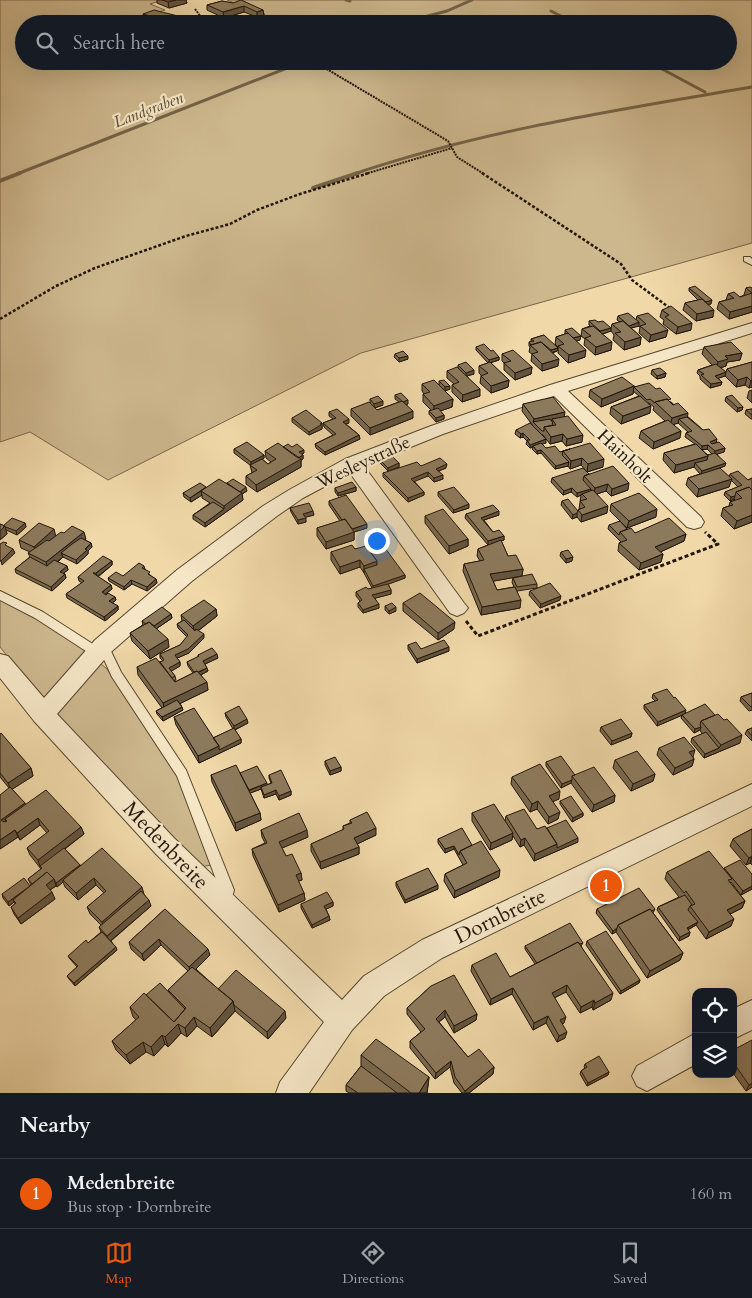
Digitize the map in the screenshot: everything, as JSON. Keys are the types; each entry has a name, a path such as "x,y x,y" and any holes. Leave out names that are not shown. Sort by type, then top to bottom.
{"street":[{"path":"744,331 752,345"},
{"name":"Wesleystraße","path":"42,714 58,701 100,649 138,614 257,520 352,463 408,440 556,389 744,331"},
{"name":"Hainholt","path":"556,389 694,522"},
{"path":"352,463 457,608"},
{"name":"Medenbreite","path":"0,662 42,714 225,905 342,1020"},
{"name":"Dornbreite","path":"291,1093 342,1020 374,986 432,949 752,794"},
{"path":"737,1023 752,1014"},
{"path":"647,1076 692,1049"}],"lane":[{"path":"0,595 100,649 182,774 227,890 225,905"}],"path":[{"path":"196,9 198,15"},
{"path":"328,70 448,141 457,157 621,264 632,280 676,313"},
{"path":"0,319 56,286 95,268 186,236 230,224 257,210 300,194 450,146"},
{"path":"457,608 478,636 718,544 694,522"}],"shaded area":[{"path":"0,0 163,0 150,4 165,10 150,15 15,15 15,70 737,70 737,15 263,15 227,0 752,0 752,243 361,353 108,480 30,432 0,442"},
{"path":"0,599 38,618 78,644 107,669 178,778 212,865 199,867 62,724 0,647"}],"building":[{"path":"241,0 263,10 257,12 244,6 223,12 207,5 222,1 233,3"},
{"path":"154,10 174,15 147,15 143,14"},
{"path":"695,286 712,300 706,302 689,288"},
{"path":"746,288 752,288 752,293"},
{"path":"734,292 740,297 752,293 752,306 730,312 719,302 734,298 728,294"},
{"path":"702,299 714,310 697,314 685,303"},
{"path":"671,306 692,323 678,327 665,317 669,315 662,310"},
{"path":"628,313 639,322 629,326 618,316"},
{"path":"648,313 668,330 651,335 640,326 646,324 637,316"},
{"path":"595,320 598,322 603,321 611,328 600,331 589,321"},
{"path":"623,321 641,337 625,342 615,333 621,332 612,324"},
{"path":"593,326 612,342 596,347 585,338 591,336 582,329"},
{"path":"572,328 581,336 573,338 565,330"},
{"path":"568,333 586,350 569,355 558,346 564,344 556,337"},
{"path":"544,335 558,348 551,350 541,342 531,345 529,342 534,341 531,339"},
{"path":"541,342 559,359 542,364 532,354 538,352 530,345"},
{"path":"731,342 742,353 725,356 728,359 718,362 704,347"},
{"path":"484,344 499,357 489,360 476,347"},
{"path":"513,350 532,367 515,373 504,363 511,361 502,354"},
{"path":"403,351 408,356 399,358 395,354"},
{"path":"466,362 474,370 466,373 458,365"},
{"path":"490,362 509,380 491,386 481,376 488,373 479,366"},
{"path":"752,362 751,381 747,377 738,380 727,369"},
{"path":"716,364 726,372 715,376 722,382 711,384 701,375 704,374 698,370"},
{"path":"457,367 480,389 463,395 452,385 459,382 447,371"},
{"path":"660,368 666,373 657,376 652,370"},
{"path":"622,377 634,386 602,399 590,390"},
{"path":"434,380 453,399 434,406 423,394 430,392 422,384"},
{"path":"444,380 450,386 445,387 439,381"},
{"path":"649,383 656,389 660,388 671,399 655,403 650,399 647,400 634,387"},
{"path":"401,393 408,400 403,402 395,395"},
{"path":"732,395 743,407 738,408 726,397"},
{"path":"378,396 383,401 374,404 370,399"},
{"path":"640,396 651,406 623,416 611,407"},
{"path":"553,397 565,412 534,419 523,404"},
{"path":"667,399 673,405 678,403 688,413 672,418 655,402"},
{"path":"402,401 413,411 370,428 351,409 369,402 377,410"},
{"path":"438,408 444,415 436,418 429,411"},
{"path":"337,409 349,419 343,422 359,435 325,452 315,444 336,434 323,423 336,418 329,412"},
{"path":"752,409 752,415 746,410"},
{"path":"306,410 322,423 309,432 292,418"},
{"path":"568,416 583,435 567,439 563,434 551,437 544,427 556,425 552,419"},
{"path":"687,417 703,430 709,429 717,439 710,442 712,444 719,442 725,448 715,451 708,445 702,446 686,433 692,431 679,419"},
{"path":"550,419 553,425 544,427 544,431 533,422"},
{"path":"668,420 681,431 654,442 641,431"},
{"path":"530,423 546,439 530,445 527,440 530,440 523,433 521,434 516,430"},
{"path":"247,442 264,455 251,462 234,449"},
{"path":"278,443 301,459 256,485 246,476 257,470 250,465 262,459 268,464 276,459 265,451"},
{"path":"541,443 546,448 555,446 560,452 563,451 562,455 569,462 556,466 541,450 537,451 533,446"},
{"path":"590,443 604,459 588,464 582,458 571,461 563,451"},
{"path":"288,444 292,447 297,444 304,450 299,452 303,455 298,458 283,447"},
{"path":"696,444 708,456 676,465 664,453"},
{"path":"715,453 726,463 702,471 695,463 707,460 708,455"},
{"path":"391,455 399,463 388,468 380,460"},
{"path":"440,458 447,464 436,469 443,475 434,478 428,472 411,479 424,492 408,498 383,473 417,462 421,466"},
{"path":"613,466 629,483 612,489 608,484 595,488 584,476"},
{"path":"583,468 589,474 584,476 583,480 591,489 577,493 572,488 564,491 552,478"},
{"path":"720,468 732,479 699,489 688,478"},
{"path":"738,471 748,480 752,478 752,490 749,487 736,492 735,496 731,497 725,492 742,485 730,474"},
{"path":"219,479 242,493 224,506 201,491"},
{"path":"233,479 246,487 240,492 227,483"},
{"path":"352,482 356,487 338,493 335,488"},
{"path":"200,483 206,487 190,498 183,493"},
{"path":"454,487 469,504 454,510 438,492"},
{"path":"749,487 752,490 752,515 737,521 723,508 733,505 730,502 742,498 736,492"},
{"path":"593,490 608,506 582,515 578,510 585,507 580,501 587,499 582,494"},
{"path":"639,493 657,509 629,521 611,504"},
{"path":"346,495 367,524 352,529 345,519 342,520 329,501"},
{"path":"568,499 578,511 573,515 562,501"},
{"path":"213,502 224,509 205,523 193,515"},
{"path":"309,503 313,511 303,514 306,518 298,520 290,508"},
{"path":"493,505 499,511 481,518 493,532 499,530 504,536 488,541 466,514"},
{"path":"443,509 468,539 449,546 425,516"},
{"path":"12,518 25,523 16,531 3,526"},
{"path":"669,518 686,534 655,547 663,554 641,563 619,543 627,540 620,532 631,528 635,533"},
{"path":"345,519 354,532 326,542 317,528"},
{"path":"620,521 627,529 620,532 619,535 609,525"},
{"path":"39,523 54,529 34,547 19,540"},
{"path":"0,524 5,526 0,531"},
{"path":"72,526 84,532 46,562 28,553 61,532 64,533"},
{"path":"81,538 91,543 85,549 87,550 76,560 61,553 72,544"},
{"path":"501,540 508,556 516,555 523,569 490,574 497,590 515,587 521,600 482,607 464,564 484,560 478,549"},
{"path":"3,542 13,549 0,561 0,544"},
{"path":"382,544 405,575 373,586 364,569 377,565 377,561 368,549"},
{"path":"352,545 355,549 366,546 377,561 364,566 360,560 340,567 331,552"},
{"path":"568,550 573,557 566,559 561,552"},
{"path":"103,556 112,561 96,573 93,573 111,585 102,592 115,597 109,601 118,606 104,617 66,594 84,581 78,577"},
{"path":"30,557 47,566 54,560 67,566 60,572 65,574 51,587 15,569"},
{"path":"139,563 144,566 142,568 150,572 148,574 156,579 147,587 131,580 124,587 108,578 116,572 123,576"},
{"path":"532,574 537,584 517,587 513,578"},
{"path":"550,583 561,596 541,604 530,591"},
{"path":"388,584 391,590 372,595 379,604 363,610 358,603 362,600 356,592 366,587 368,589"},
{"path":"420,593 455,622 438,633 403,603"},
{"path":"204,600 216,609 193,626 181,615"},
{"path":"392,603 396,607 389,611 385,606"},
{"path":"162,607 171,614 154,626 149,622 146,624 142,621"},
{"path":"184,620 195,631 196,629 204,634 188,649 175,655 180,662 169,668 175,676 172,678 160,662 164,660 160,654 180,645 188,635 177,624"},
{"path":"149,622 168,639 148,651 130,633"},
{"path":"444,640 449,647 417,659 408,645 416,642 421,649"},
{"path":"212,648 217,654 203,661 207,668 194,672 187,662"},
{"path":"156,658 175,682 197,671 207,682 163,703 137,667"},
{"path":"667,689 686,710 658,722 644,705 658,700 653,694"},
{"path":"752,693 752,707 751,707 741,697"},
{"path":"177,700 182,707 162,717 156,711"},
{"path":"705,704 715,715 701,721 701,727 695,729 682,715"},
{"path":"239,706 247,719 234,726 225,713"},
{"path":"194,708 219,746 198,756 174,717"},
{"path":"718,714 724,720 727,719 742,735 721,745 701,721"},
{"path":"621,719 632,733 612,741 601,727"},
{"path":"234,728 241,739 219,750 219,746 213,738"},
{"path":"752,728 752,736 747,730"},
{"path":"706,732 719,748 705,754 692,738"},
{"path":"1,733 31,768 8,783 0,773"},
{"path":"684,737 695,750 689,752 694,759 675,768 659,748"},
{"path":"637,751 655,774 633,784 615,760"},
{"path":"561,756 575,775 572,776 572,780 562,784 546,762"},
{"path":"335,757 341,767 330,771 325,761"},
{"path":"540,764 560,791 549,796 560,812 549,817 538,801 532,804 512,777"},
{"path":"236,765 260,813 235,823 211,775"},
{"path":"257,766 267,783 249,790 240,773"},
{"path":"594,767 615,795 594,805 572,776"},
{"path":"281,770 291,791 279,796 276,790 264,795 261,787 272,783 269,775"},
{"path":"10,787 25,803 1,820 4,822 7,821 5,819 46,790 81,827 38,860 27,848 49,831 38,818 17,833 15,830 0,840 0,795"},
{"path":"571,796 583,813 573,818 560,801"},
{"path":"494,804 513,833 491,843 472,813"},
{"path":"524,809 537,829 545,826 557,844 535,854 525,838 521,840 506,816"},
{"path":"367,812 376,828 354,838 359,847 320,862 311,844 344,829 343,826 352,823 350,820"},
{"path":"299,813 307,830 279,842 286,856 292,854 301,873 296,875 304,893 278,905 252,849 267,843 261,830"},
{"path":"566,820 578,838 557,848 557,844 547,828"},
{"path":"462,828 472,845 460,851 459,855 454,846 445,849 438,839"},
{"path":"752,829 752,856 749,858 733,839"},
{"path":"481,841 500,870 455,891 445,874 467,863 460,851"},
{"path":"64,848 80,865 56,883 47,872 32,884 28,879 42,868 40,866"},
{"path":"102,848 142,887 102,922 87,907 106,891 94,878 76,893 63,880"},
{"path":"709,851 732,879 728,880 745,901 727,910 734,919 709,932 690,906 695,904 686,891 684,893 667,872"},
{"path":"740,860 752,874 752,886 743,891 724,868"},
{"path":"428,868 438,885 405,900 396,882"},
{"path":"47,872 54,879 46,885 52,892 18,918 11,907 16,903 13,900"},
{"path":"24,878 30,886 8,902 2,894"},
{"path":"639,888 655,909 652,911 650,909 618,925 613,931 597,909"},
{"path":"141,891 149,900 107,936 99,927"},
{"path":"327,892 333,902 324,906 329,916 312,925 301,904"},
{"path":"685,895 692,905 688,910 698,922 687,928 690,932 680,937 658,907"},
{"path":"165,909 208,949 189,967 159,939 142,954 129,942"},
{"path":"650,909 683,953 650,971 618,925"},
{"path":"570,923 583,943 580,944 578,942 537,963 525,946"},
{"path":"606,931 640,980 621,991 587,941"},
{"path":"102,932 116,947 74,983 67,976 78,966 68,956 86,940 88,943"},
{"path":"578,942 613,993 595,1003 594,1000 581,1007 567,985 552,993 566,1017 560,1020 567,1032 559,1036 548,1016 534,1023 513,988 491,999 472,965 496,953 510,977"},
{"path":"192,967 233,1001 210,1028 194,1017 185,1028 178,1024 165,1037 162,1035 151,1047 143,1042 126,1055 112,1041 139,1017 130,1007 144,993 174,1022 186,1008 168,990"},
{"path":"236,970 285,1011 267,1032 218,989"},
{"path":"454,975 477,1014 454,1026 445,1010 436,1019 468,1057 479,1049 494,1067 465,1091 455,1077 451,1061 436,1073 410,1041 425,1029 407,1008 431,986"},
{"path":"160,983 185,1009 174,1022 146,995"},
{"path":"376,1039 429,1077 419,1093 411,1093 361,1055"},
{"path":"752,1040 752,1083 749,1085 737,1068 737,1048"},
{"path":"599,1056 609,1072 588,1083 581,1071 587,1067 585,1064"},
{"path":"361,1066 397,1093 358,1093 346,1085"}],"waterway":[{"path":"346,0 350,1"},
{"name":"Landgraben","path":"432,15 447,11 472,0"},
{"path":"551,11 559,15"},
{"name":"Landgraben","path":"17,174 282,70"},
{"path":"664,70 705,92"},
{"path":"354,174 452,145 501,133 601,113 752,87"},
{"name":"Landgraben","path":"0,181 20,173"},
{"path":"313,188 358,173"}],"place":[{"name":"Medenbreite","path":"606,886"}]}
